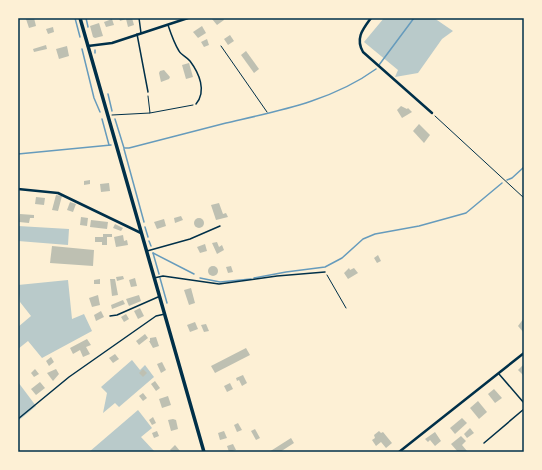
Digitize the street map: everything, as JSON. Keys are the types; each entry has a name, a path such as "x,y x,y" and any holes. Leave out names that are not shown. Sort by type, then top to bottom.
{"main road":[{"path":"80,18 204,452"}],"street":[{"path":"88,46 112,43 188,18"},
{"path":"371,18 360,36 359,44 362,52 432,113"},
{"path":"18,189 58,193 142,233"},
{"path":"398,452 524,353"}],"lane":[{"path":"139,18 141,33"},
{"path":"168,25 179,52 189,60 198,74 202,85 199,100 196,104"},
{"path":"137,34 148,92"},
{"path":"147,251 190,239 220,226"},
{"path":"154,278 163,276 219,284 277,276 325,272"},
{"path":"110,316 117,315 160,297"},
{"path":"18,419 80,369 156,316 165,314"},
{"path":"499,374 524,403"},
{"path":"484,443 524,409"}],"path":[{"path":"221,46 267,112"},
{"path":"148,92 150,113"},
{"path":"108,116 116,114 150,113 196,104"},
{"path":"432,113 524,198"},
{"path":"325,272 346,308"}],"shaded area":[{"path":"384,18 409,18 411,20 412,18 434,18 453,31 442,39 418,73 395,77 398,70 364,42"},
{"path":"18,226 69,229 68,245 18,241"},
{"path":"68,280 72,319 84,314 92,331 42,358 28,341 18,349 18,327 31,316 20,302 18,285"},
{"path":"132,360 140,370 145,365 154,377 119,407 115,403 103,413 107,393 101,387"},
{"path":"18,382 36,406 18,421"},
{"path":"138,410 152,428 141,437 155,452 89,452"}],"building":[{"path":"34,18 36,26 29,28 26,19"},
{"path":"119,18 132,18 134,25 128,27 126,19 120,21"},
{"path":"223,18 224,20 217,25 212,19"},
{"path":"112,19 114,25 106,27 104,22"},
{"path":"99,23 103,36 95,38 93,37 90,26"},
{"path":"202,26 206,33 198,38 193,32"},
{"path":"53,27 54,32 48,34 46,29"},
{"path":"230,35 234,41 228,45 224,39"},
{"path":"207,39 209,45 204,47 201,42"},
{"path":"46,45 47,49 34,52 33,49"},
{"path":"67,46 69,56 59,59 56,49"},
{"path":"246,51 259,69 254,73 241,55"},
{"path":"189,63 193,77 186,79 182,65"},
{"path":"164,70 170,77 169,79 161,82 159,73 160,71"},
{"path":"401,106 407,109 408,108 412,112 402,118 397,110"},
{"path":"419,124 430,135 424,143 413,131"},
{"path":"90,180 90,184 84,185 84,181"},
{"path":"109,183 110,191 101,192 100,184"},
{"path":"56,195 62,196 58,211 52,210"},
{"path":"36,197 45,198 44,205 35,204"},
{"path":"70,202 76,204 73,212 67,210"},
{"path":"219,203 223,214 226,213 228,217 216,220 211,205"},
{"path":"20,214 34,215 34,218 30,218 29,223 19,222"},
{"path":"181,216 183,220 175,223 174,218"},
{"path":"81,217 88,218 87,226 80,225"},
{"path":"197,218 201,218 203,219 203,227 197,228 194,225 194,221"},
{"path":"164,219 166,226 157,229 154,222"},
{"path":"91,220 108,222 107,229 90,227"},
{"path":"115,224 123,228 121,231 113,228"},
{"path":"103,234 112,234 112,237 107,237 107,245 102,245 102,242 95,242 95,237 103,237"},
{"path":"123,235 124,241 127,240 128,245 116,247 114,237"},
{"path":"217,242 219,247 222,245 224,250 217,254 212,243"},
{"path":"205,244 207,251 200,253 197,247"},
{"path":"52,246 94,250 93,266 50,263"},
{"path":"378,255 381,261 377,263 374,258"},
{"path":"213,266 218,271 213,276 208,271"},
{"path":"231,266 233,272 228,273 226,267"},
{"path":"349,268 350,270 354,268 358,273 348,279 344,273"},
{"path":"123,276 124,279 117,281 116,277"},
{"path":"135,278 137,286 131,287 129,280"},
{"path":"100,279 100,284 94,284 94,280"},
{"path":"110,279 115,279 118,295 112,296"},
{"path":"191,288 195,303 189,305 184,290"},
{"path":"98,295 100,305 92,307 89,298"},
{"path":"139,295 141,301 129,306 126,299"},
{"path":"123,300 125,304 112,309 111,305"},
{"path":"140,308 144,316 138,319 134,311"},
{"path":"101,311 104,317 96,321 94,315"},
{"path":"126,314 129,319 124,322 121,317"},
{"path":"524,318 524,333 518,326"},
{"path":"195,322 198,329 190,332 187,325"},
{"path":"206,324 209,331 204,332 201,325"},
{"path":"145,334 148,338 139,345 136,341"},
{"path":"156,337 159,346 153,348 149,341 150,338"},
{"path":"87,339 91,345 86,347 90,354 83,357 80,350 73,354 70,348"},
{"path":"246,348 250,355 215,373 211,366"},
{"path":"115,354 119,359 113,363 109,358"},
{"path":"51,357 54,362 49,366 46,361"},
{"path":"162,362 166,370 161,373 157,364"},
{"path":"523,365 524,366 524,376 518,370"},
{"path":"35,369 39,374 34,377 31,373"},
{"path":"56,369 59,374 53,381 47,373"},
{"path":"143,369 147,373 143,377 139,373"},
{"path":"243,375 247,383 242,386 236,378"},
{"path":"155,381 160,388 156,391 151,384"},
{"path":"40,382 45,388 36,395 31,389"},
{"path":"230,383 233,389 227,392 224,386"},
{"path":"494,389 502,398 495,403 488,394"},
{"path":"143,393 147,398 143,401 139,396"},
{"path":"168,396 171,405 162,408 159,399"},
{"path":"478,401 487,412 479,419 470,408"},
{"path":"153,417 156,423 152,425 149,420"},
{"path":"462,418 467,423 455,434 450,428"},
{"path":"168,420 176,420 178,429 171,431"},
{"path":"238,423 242,430 237,432 234,425"},
{"path":"470,428 474,433 467,438 464,434"},
{"path":"255,429 260,438 256,440 251,431"},
{"path":"157,431 159,436 154,438 152,433"},
{"path":"224,431 227,438 220,440 218,433"},
{"path":"379,431 381,433 383,432 392,443 386,448 381,442 376,446 372,440 375,438 374,435"},
{"path":"435,432 441,441 435,446 430,440 428,442 425,439"},
{"path":"461,436 466,441 462,445 467,451 466,452 458,452 451,444"},
{"path":"291,438 294,443 280,452 269,452"},
{"path":"233,444 236,450 229,452 227,446"},
{"path":"175,445 180,451 172,452 170,450"}],"waterway":[{"path":"75,18 80,37"},
{"path":"86,18 88,27"},
{"path":"379,65 414,18"},
{"path":"82,49 94,98 100,112"},
{"path":"115,119 124,148 129,148 304,104 341,89 376,69"},
{"path":"108,94 112,111"},
{"path":"102,119 109,145"},
{"path":"18,154 111,145"},
{"path":"124,149 144,222"},
{"path":"507,180 512,178 524,167"},
{"path":"254,278 325,267 342,258 363,239 375,234 419,226 466,213 502,183"},
{"path":"145,227 148,237"},
{"path":"149,241 151,246"},
{"path":"153,253 194,274"},
{"path":"153,253 159,274"},
{"path":"160,278 167,303"},
{"path":"200,278 220,282 251,279"}]}
